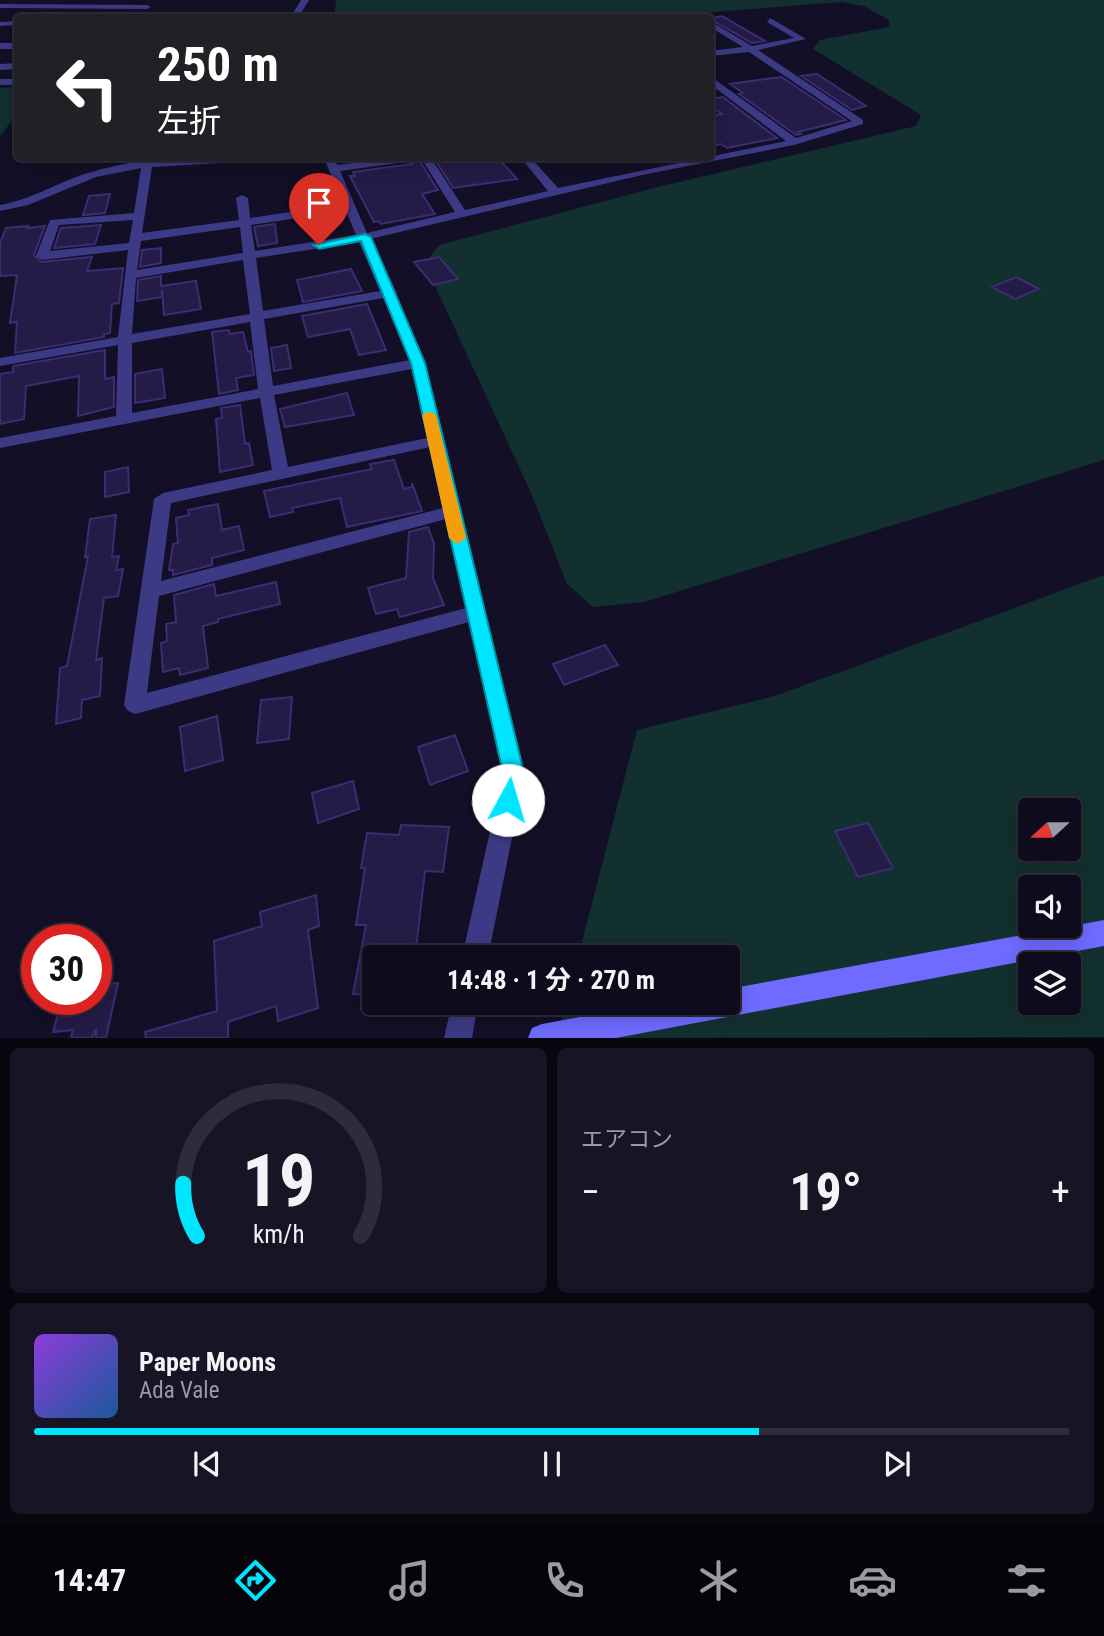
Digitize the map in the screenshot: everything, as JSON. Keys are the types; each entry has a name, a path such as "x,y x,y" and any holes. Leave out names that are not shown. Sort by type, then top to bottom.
{"street":[{"path":"66,6 74,0"},
{"path":"0,13 4,6 146,7 157,3"},
{"path":"138,14 146,7"},
{"path":"714,54 802,39 770,20"},
{"path":"714,26 860,122 794,142 714,153"},
{"path":"714,82 794,142"},
{"path":"0,208 30,202 90,175 146,165 208,161"},
{"path":"364,161 332,163 418,363 513,773 477,945"},
{"path":"428,161 462,214"},
{"path":"529,161 555,192"},
{"path":"130,275 365,237 676,161"},
{"path":"124,417 125,339 130,275 146,165"},
{"path":"242,198 265,391 281,474"},
{"path":"139,216 54,222 42,256 350,207"},
{"path":"0,362 390,293"},
{"path":"0,443 124,417 418,363"},
{"path":"435,441 163,499 135,705 475,613"},
{"path":"150,591 452,512"},
{"path":"740,1001 1104,933"},
{"path":"458,1038 463,1015"},
{"path":"542,1038 664,1015"}],"green space":[{"path":"336,0 1104,0 1104,460 644,602 593,607 567,584 532,495 431,277 429,258 439,245 658,187 916,126 921,115 813,49 820,40 890,27 889,20 864,6 842,2 684,14 334,14"},
{"path":"14,87 14,117 0,137 0,88"},
{"path":"1104,575 1104,1037 557,1038 563,1015 740,1015 740,945 581,945 637,730 775,696"}],"building":[{"path":"722,16 765,41 752,43 714,21 714,18"},
{"path":"817,74 866,106 852,110 801,76"},
{"path":"781,77 846,120 798,132 801,134 796,135 739,94 743,93 730,84"},
{"path":"723,97 777,138 727,148 721,144 714,145 714,115 722,114 714,109 714,98"},
{"path":"420,161 438,190 422,194 435,214 381,224 379,221 374,222 350,176 355,176 353,172"},
{"path":"436,161 501,161 517,179 453,188"},
{"path":"110,194 105,213 83,215 89,196"},
{"path":"275,224 277,243 258,246 254,227"},
{"path":"101,225 95,244 54,248 61,228"},
{"path":"28,226 27,228 45,226 34,255 41,262 92,257 87,271 123,268 119,303 112,304 110,333 104,334 104,337 15,353 17,322 10,323 17,275 0,276 0,243 6,228"},
{"path":"161,248 161,263 140,267 142,250"},
{"path":"439,257 458,279 433,285 414,262"},
{"path":"351,269 362,291 303,302 297,280"},
{"path":"161,276 161,286 196,281 201,309 164,315 162,290 162,297 137,301 138,280"},
{"path":"1016,277 1039,289 1015,299 992,287"},
{"path":"367,304 386,350 359,355 350,329 308,337 302,316"},
{"path":"229,330 230,334 243,332 248,352 251,351 254,375 236,378 238,390 219,394 212,332"},
{"path":"287,345 291,368 274,371 271,348"},
{"path":"105,350 105,379 114,377 114,407 78,416 79,376 26,386 24,419 0,424 0,374 13,372 13,366"},
{"path":"162,369 165,398 135,403 135,374"},
{"path":"347,393 354,415 285,427 280,409"},
{"path":"240,405 245,444 249,443 253,465 220,472 216,419 222,418 221,408"},
{"path":"394,460 404,489 412,487 412,483 422,511 347,527 340,498 292,508 293,512 270,517 264,491 372,469 370,464"},
{"path":"128,467 129,492 105,497 105,472"},
{"path":"218,504 222,530 239,526 244,550 212,558 212,565 173,575 173,570 169,570 173,544 178,543 176,518 189,515 188,510"},
{"path":"116,515 112,557 119,556 116,570 123,569 118,596 104,598 96,660 102,658 100,696 82,700 81,718 56,724 60,668 67,666 88,556 85,557 90,519"},
{"path":"428,527 434,544 433,578 444,605 400,617 397,609 376,614 368,588 406,578 409,532"},
{"path":"276,582 280,604 218,619 218,622 203,626 208,668 180,675 179,668 163,672 161,643 167,641 166,624 176,622 174,595 214,584 216,596"},
{"path":"605,645 618,665 564,685 553,664"},
{"path":"292,697 289,739 257,743 261,700"},
{"path":"217,716 223,760 185,771 180,727"},
{"path":"455,735 468,771 430,785 418,747"},
{"path":"353,781 359,809 318,823 312,793"},
{"path":"868,823 893,868 858,877 835,831"},
{"path":"401,825 449,827 443,872 425,871 416,945 362,945 366,925 356,925 365,868 361,868 367,833 399,835"},
{"path":"316,895 319,926 308,930 318,1008 278,1021 276,1006 228,1022 228,1038 146,1038 145,1032 217,1011 214,941 262,926 260,912"},
{"path":"362,946 362,994 353,994"},
{"path":"118,983 112,1010 112,984"},
{"path":"58,1015 111,1015 106,1038 96,1038 96,1029 92,1038 71,1038 73,1030 53,1032"}],"slow traffic":[{"path":"429,415 457,538"}],"route":[{"path":"319,245 365,237 418,363 513,773 508,800"}]}
